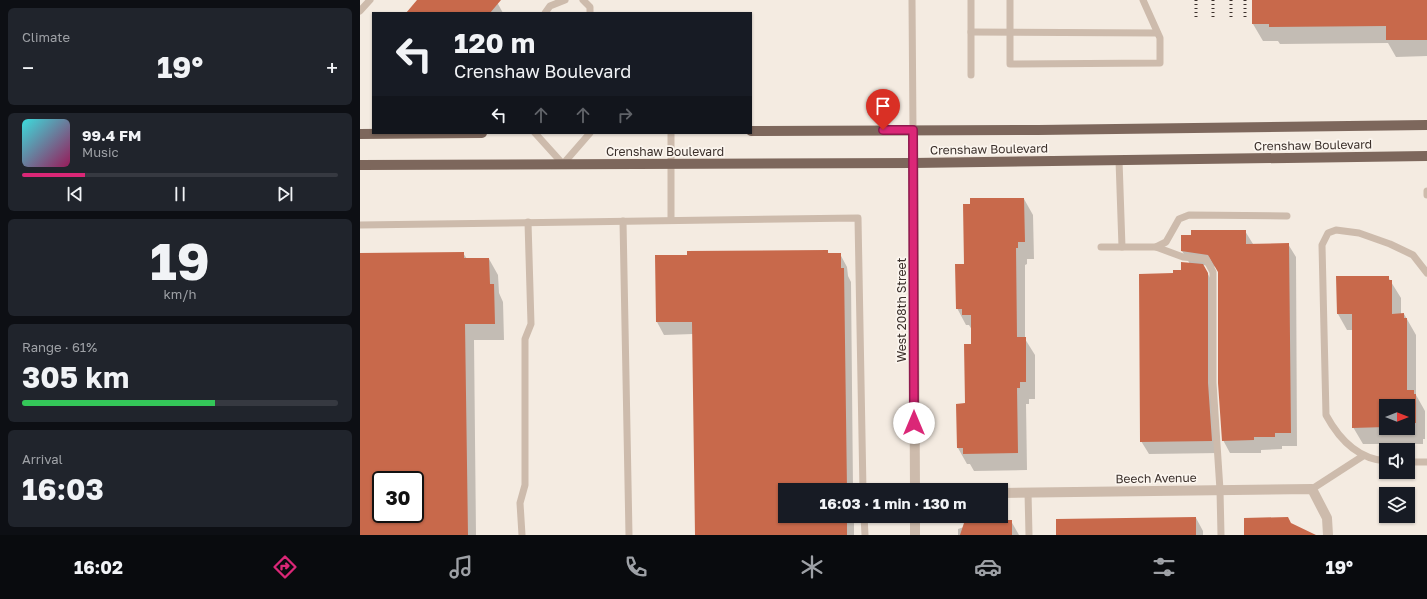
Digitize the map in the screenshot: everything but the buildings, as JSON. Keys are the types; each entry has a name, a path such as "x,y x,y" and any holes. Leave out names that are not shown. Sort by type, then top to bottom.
{"main road":[{"name":"Crenshaw Boulevard","path":"752,131 1427,125"},
{"path":"360,134 372,134"},
{"name":"Crenshaw Boulevard","path":"360,165 913,162 1427,156"}],"street":[{"name":"West 208th Street","path":"913,130 915,483"},
{"name":"Beech Avenue","path":"1008,493 1312,489"},
{"path":"1312,489 1327,518 1328,535"},
{"path":"915,523 915,535"}],"lane":[{"path":"360,11 370,0"},
{"path":"546,12 550,6 565,0"},
{"path":"583,0 590,7"},
{"path":"912,0 913,130"},
{"path":"971,0 971,75"},
{"path":"1010,0 1010,64 1160,63 1160,38 1142,0"},
{"path":"971,32 1157,33"},
{"path":"536,134 563,164 589,134"},
{"path":"671,134 672,220"},
{"path":"1119,160 1122,247"},
{"path":"1156,247 1166,242 1179,219 1189,215 1287,216"},
{"path":"360,225 858,218 863,483"},
{"path":"623,221 629,535"},
{"path":"522,535 520,503 525,485 525,339 531,324 528,222"},
{"path":"1379,459 1363,456 1345,443 1334,431 1326,415 1322,245 1328,233 1336,230 1359,233 1390,244 1413,255 1427,273"},
{"path":"1102,247 1156,247 1183,257 1206,259 1213,272 1213,383 1220,490 1220,535"},
{"path":"1312,489 1363,456"},
{"path":"1415,462 1427,462"},
{"path":"1028,492 1029,535"},
{"path":"864,523 864,535"}],"railway":[{"path":"1196,0 1196,19"},
{"path":"1213,0 1213,19"},
{"path":"1231,0 1231,19"},
{"path":"1245,0 1245,19"}],"route":[{"path":"883,130 913,130 914,423"}]}
